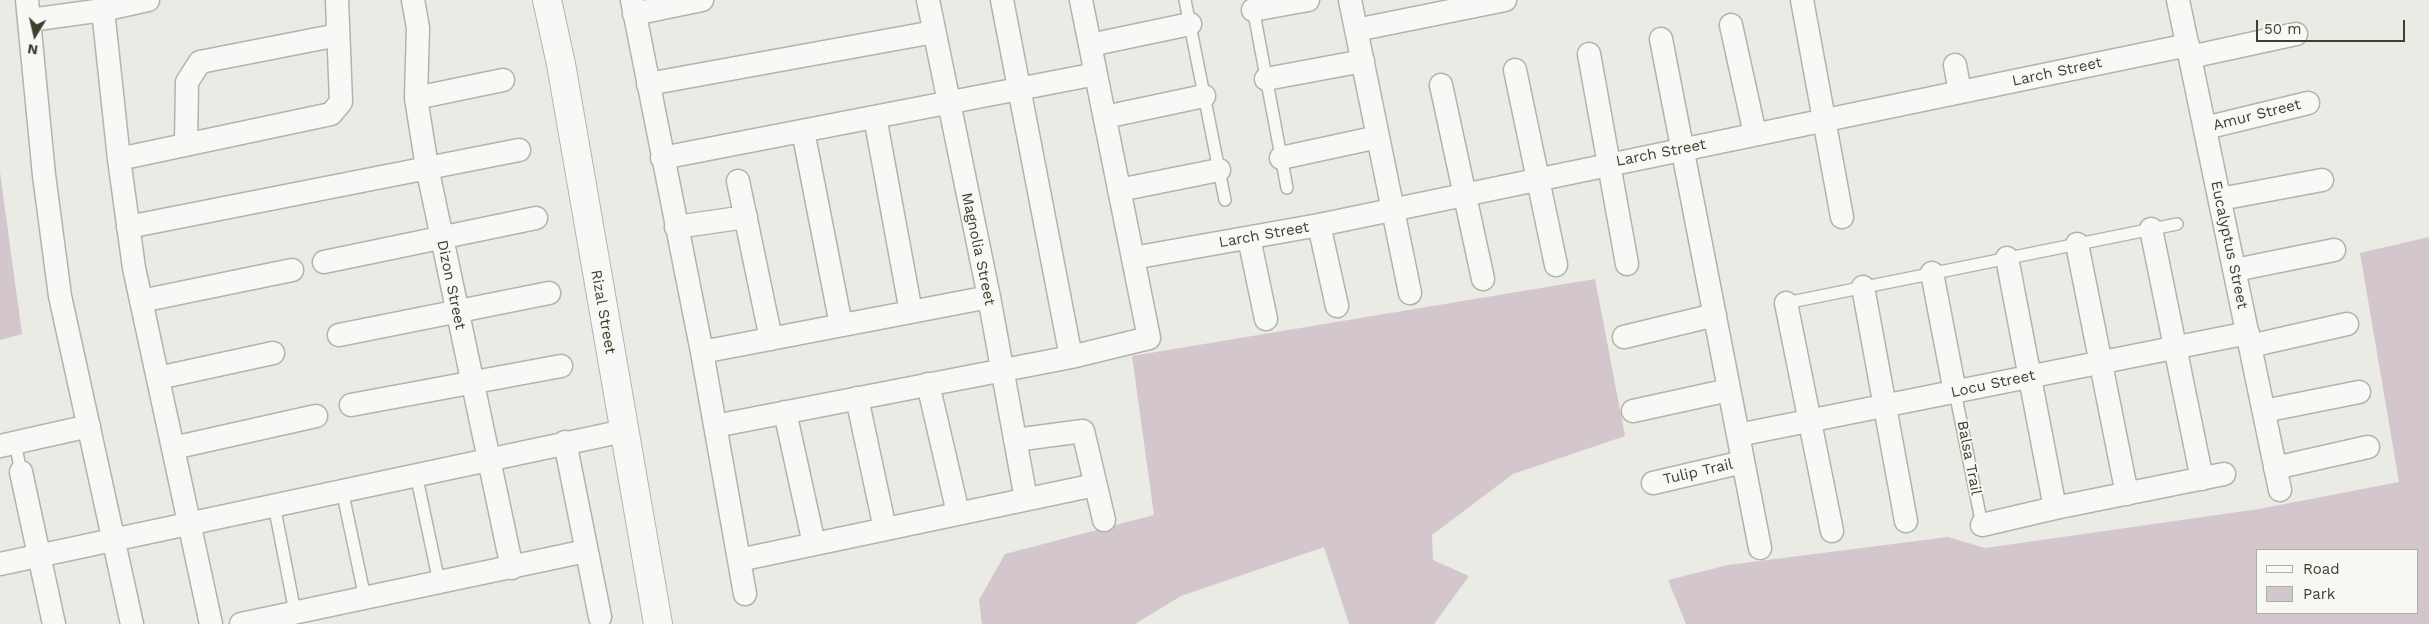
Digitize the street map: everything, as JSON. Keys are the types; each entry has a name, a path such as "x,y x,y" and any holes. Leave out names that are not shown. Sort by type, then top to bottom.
{"street":[{"path":"132,624 60,296 44,175 29,10 103,10 148,0"},
{"path":"119,159 331,114 341,102 337,0"},
{"name":"Dizon Street","path":"413,0 418,28 416,98 427,166 487,459 512,568"},
{"name":"Rizal Street","path":"547,0 561,64 658,624"},
{"path":"702,0 633,7 702,352 745,594"},
{"name":"Magnolia Street","path":"928,0 947,103 989,297 1026,499"},
{"path":"1002,0 1072,357"},
{"path":"715,426 1072,357 1149,338 1081,0"},
{"path":"1252,5 1308,0"},
{"path":"1350,0 1410,293"},
{"path":"1356,30 1424,8 1500,0"},
{"path":"1802,0 1842,216"},
{"name":"Eucalyptus Street","path":"2178,0 2280,490"},
{"path":"103,10 119,159 128,227 141,301 212,624"},
{"path":"1090,45 1190,24"},
{"path":"1731,25 1755,134"},
{"path":"648,84 934,32"},
{"name":"Larch Street","path":"1133,258 1319,225 1392,208 1823,120 1916,109 1960,92 2296,34"},
{"path":"186,145 188,82 200,62 338,35"},
{"path":"1661,39 1684,149 1760,548"},
{"path":"1589,54 1627,264"},
{"path":"1266,79 1362,61"},
{"path":"1955,65 1960,92"},
{"path":"1515,70 1556,265"},
{"path":"662,158 1096,74"},
{"path":"416,98 503,80"},
{"path":"1441,85 1483,280"},
{"path":"1105,117 1204,96"},
{"name":"Amur Street","path":"2205,128 2308,102"},
{"path":"875,117 911,312"},
{"path":"803,131 841,325"},
{"path":"1281,158 1378,137"},
{"path":"128,227 427,166 519,150"},
{"path":"1119,190 1219,170"},
{"path":"2220,199 2322,180"},
{"path":"738,181 771,339"},
{"path":"676,227 746,217"},
{"path":"324,262 441,236 536,218"},
{"path":"1319,225 1337,306"},
{"path":"2152,229 2202,479"},
{"path":"1249,238 1266,319"},
{"path":"2077,244 2127,494"},
{"path":"2235,270 2334,250"},
{"path":"2007,258 2055,508"},
{"path":"141,301 292,270"},
{"path":"1932,273 1955,392"},
{"path":"1863,287 1906,521"},
{"path":"339,335 549,293"},
{"path":"702,352 989,297"},
{"path":"1786,303 1832,531"},
{"path":"1624,337 1715,315"},
{"name":"Locu Street","path":"1738,435 2175,348 2249,340 2347,324"},
{"path":"158,378 273,353"},
{"path":"351,405 561,366"},
{"path":"928,384 958,513"},
{"path":"1633,411 1730,390"},
{"path":"2264,412 2359,392"},
{"path":"857,398 885,529"},
{"path":"786,412 814,544"},
{"path":"173,448 316,416"},
{"path":"8,445 89,426"},
{"path":"0,564 565,442 624,431"},
{"path":"1015,440 1083,431 1104,520"},
{"path":"565,442 600,617"},
{"path":"2275,468 2368,447"},
{"name":"Tulip Trail","path":"1653,483 1743,462"},
{"path":"21,472 54,624"},
{"path":"1982,525 2055,508 2224,474"},
{"path":"739,560 1095,485"},
{"path":"241,624 586,551"}],"lane":[{"path":"1185,0 1225,200"},
{"path":"1252,5 1287,188"},
{"path":"1786,303 2177,224"},
{"name":"Balsa Trail","path":"1955,392 1982,525"},
{"path":"8,445 21,472"},
{"path":"416,474 439,582"},
{"path":"342,490 365,598"},
{"path":"274,505 295,612"}],"green space":[{"path":"0,172 22,334 0,340"},
{"path":"2429,237 2429,624 1686,624 1668,580 1728,565 1948,537 1985,548 2259,509 2399,482 2360,253"},
{"path":"1595,279 1625,436 1513,474 1432,535 1433,560 1469,576 1434,624 1349,624 1324,547 1181,596 1135,624 982,624 979,600 1005,554 1154,515 1132,356"}]}
